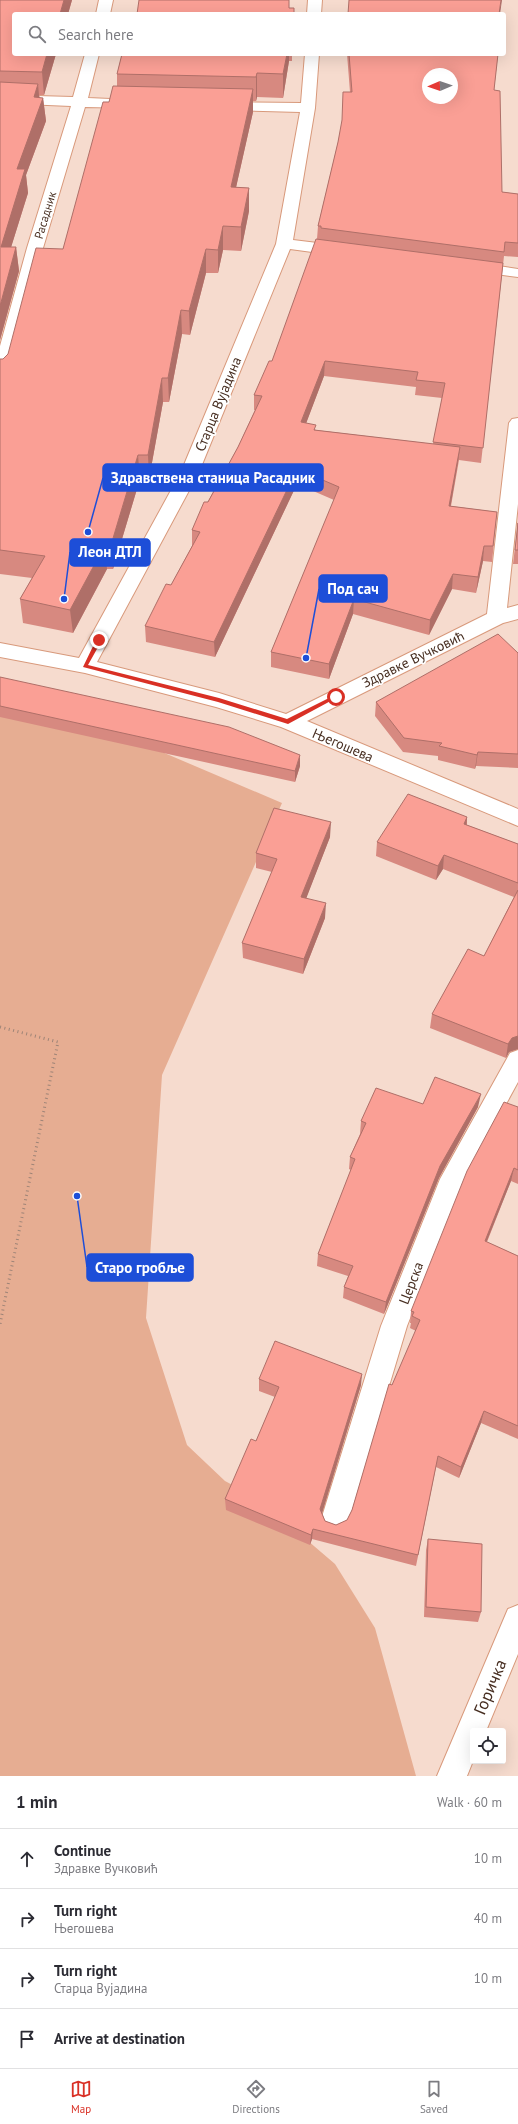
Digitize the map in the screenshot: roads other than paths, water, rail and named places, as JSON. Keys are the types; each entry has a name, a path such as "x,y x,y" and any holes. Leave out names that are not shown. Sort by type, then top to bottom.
{"street":[{"path":"103,12 106,0"},
{"path":"314,12 315,0"},
{"name":"Расадник","path":"0,377 35,248 80,103 92,56"},
{"name":"Старца Вујадина","path":"85,666 190,472 284,244 308,108 312,56"},
{"path":"0,99 150,105"},
{"path":"206,106 308,108"},
{"path":"284,244 353,252"},
{"path":"454,265 516,273"},
{"path":"496,618 518,423"},
{"name":"Здравке Вучковић","path":"288,722 496,618 518,612"},
{"name":"Његошева","path":"0,650 85,666 219,700 288,722 518,818"},
{"name":"Церска","path":"335,1520 394,1326 452,1179 518,1060"},
{"name":"Горичка","path":"452,1776 518,1620"}],"place":[{"name":"Здравствена станица Расадник","path":"88,532"},
{"name":"Леон ДТЛ","path":"64,599"},
{"name":"Под сач","path":"306,658"},
{"name":"Старо гробље","path":"77,1196"}]}
